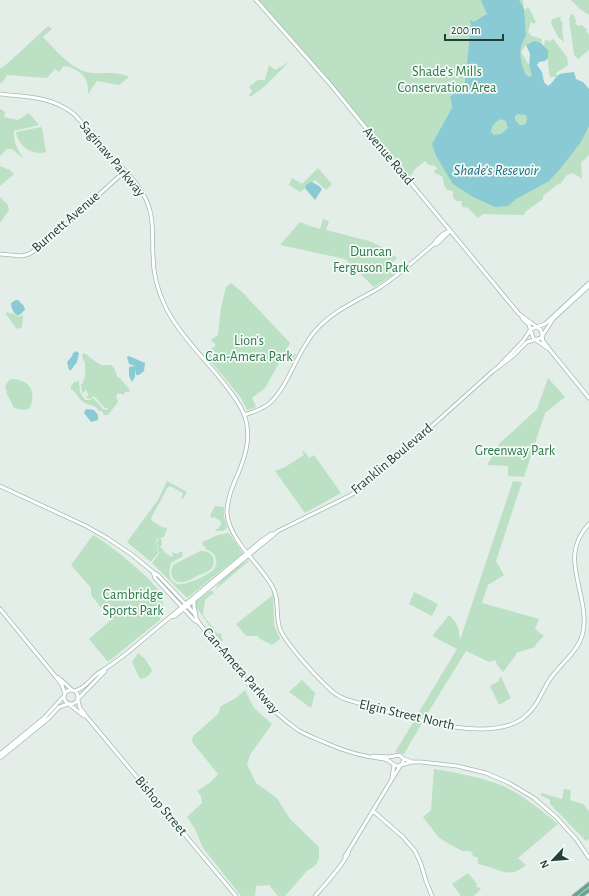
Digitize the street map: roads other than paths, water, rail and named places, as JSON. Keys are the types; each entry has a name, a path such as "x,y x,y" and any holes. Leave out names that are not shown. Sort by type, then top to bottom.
{"main road":[{"path":"574,896 589,884"},
{"path":"581,896 589,890"}],"street":[{"name":"Avenue Road","path":"256,0 330,84 528,325 530,331"},
{"name":"Saginaw Parkway","path":"0,94 44,99 64,107 74,114 141,190 148,202 151,211 154,274 166,308 179,328 236,399 244,414 247,430 247,445 244,459 229,495 227,513 231,529 249,554"},
{"name":"Burnett Avenue","path":"0,254 22,256 34,251 56,234 125,171"},
{"path":"244,414 262,408 277,394 304,347 324,322 340,309 372,292 391,279 450,231"},
{"path":"550,350 532,337 530,331 533,328 546,324 589,283"},
{"path":"535,339 540,339 553,320 589,286"},
{"name":"Avenue Road","path":"519,314 536,327"},
{"path":"536,327 541,330 543,341 589,398"},
{"name":"Franklin Boulevard","path":"498,367 523,341 530,331"},
{"name":"Franklin Boulevard","path":"73,690 83,688 173,614 183,608 249,554 273,537 274,534 364,487 498,367 513,356 527,342 535,339"},
{"name":"Can-Amera Parkway","path":"0,486 86,526 131,554 153,572 158,574 197,617 199,623"},
{"name":"Elgin Street North","path":"249,554 274,591 277,600 278,623 284,638 307,665 336,695 345,699 433,724 463,728 498,728 515,723 531,711 536,705 552,676 579,645 584,626 584,616 575,566 575,553 579,538 589,524"},
{"name":"Franklin Boulevard","path":"186,605 194,601 249,554"},
{"name":"Can-Amera Parkway","path":"153,572 155,578 194,620 199,623 258,695 281,717 300,731 337,748 374,758 388,760 394,764"},
{"path":"194,601 197,617"},
{"path":"0,609 56,677 63,687 65,701 69,705"},
{"name":"Franklin Boulevard","path":"79,699 106,670"},
{"path":"0,758 49,718 59,707 75,704 79,699 78,694 56,677"},
{"path":"0,754 44,718 69,690 73,690"},
{"name":"Bishop Street","path":"79,699 80,708 86,716 236,896"},
{"name":"Bishop Street","path":"69,705 86,716"},
{"path":"392,778 394,764 393,759 395,756 399,755 412,762"},
{"name":"Can-Amera Parkway","path":"371,757 395,756"},
{"path":"315,896 336,873 347,857 349,850 392,778 404,762 404,759"},
{"path":"394,764 401,766 412,762 421,762 457,766 486,773 509,783 544,806 567,829 589,858"},
{"path":"373,811 412,846 428,879 432,896"},
{"path":"585,851 589,853"}],"water":[{"name":"Shade’s Resevoir","path":"481,0 519,0 524,9 526,36 521,45 520,55 526,75 529,77 532,75 529,65 530,54 526,45 534,41 541,43 548,50 548,58 545,61 539,62 537,65 542,72 544,82 548,86 559,75 574,72 576,79 583,82 589,89 589,126 581,142 560,169 549,181 516,199 508,206 495,207 473,197 453,184 436,156 432,144 452,108 450,97 465,82 471,25 470,21 471,20 473,22 487,14","holes":["518,114 526,115 527,119 525,125 520,125 515,120 515,116","501,119 506,121 508,128 501,134 494,135 491,132 492,128 496,122"]},
{"path":"312,182 322,189 315,200 305,188 307,184"},
{"path":"16,300 24,306 25,310 18,316 13,311 11,305 11,303"},
{"path":"76,351 79,353 77,362 71,370 69,370 67,362"},
{"path":"129,356 145,363 144,371 139,375 136,375 135,369 135,377 132,382 129,376 129,367 135,366 129,364 127,357"},
{"path":"86,409 94,410 98,415 98,420 91,422 84,413"}],"park label":[{"name":"Shade’s Mills Conservation Area","path":"447,80"},
{"name":"Duncan Ferguson Park","path":"371,260"},
{"name":"Lion's Can-Amera Park","path":"249,350"},
{"name":"Greenway Park","path":"515,451"},
{"name":"Cambridge Sports Park","path":"133,604"}]}
